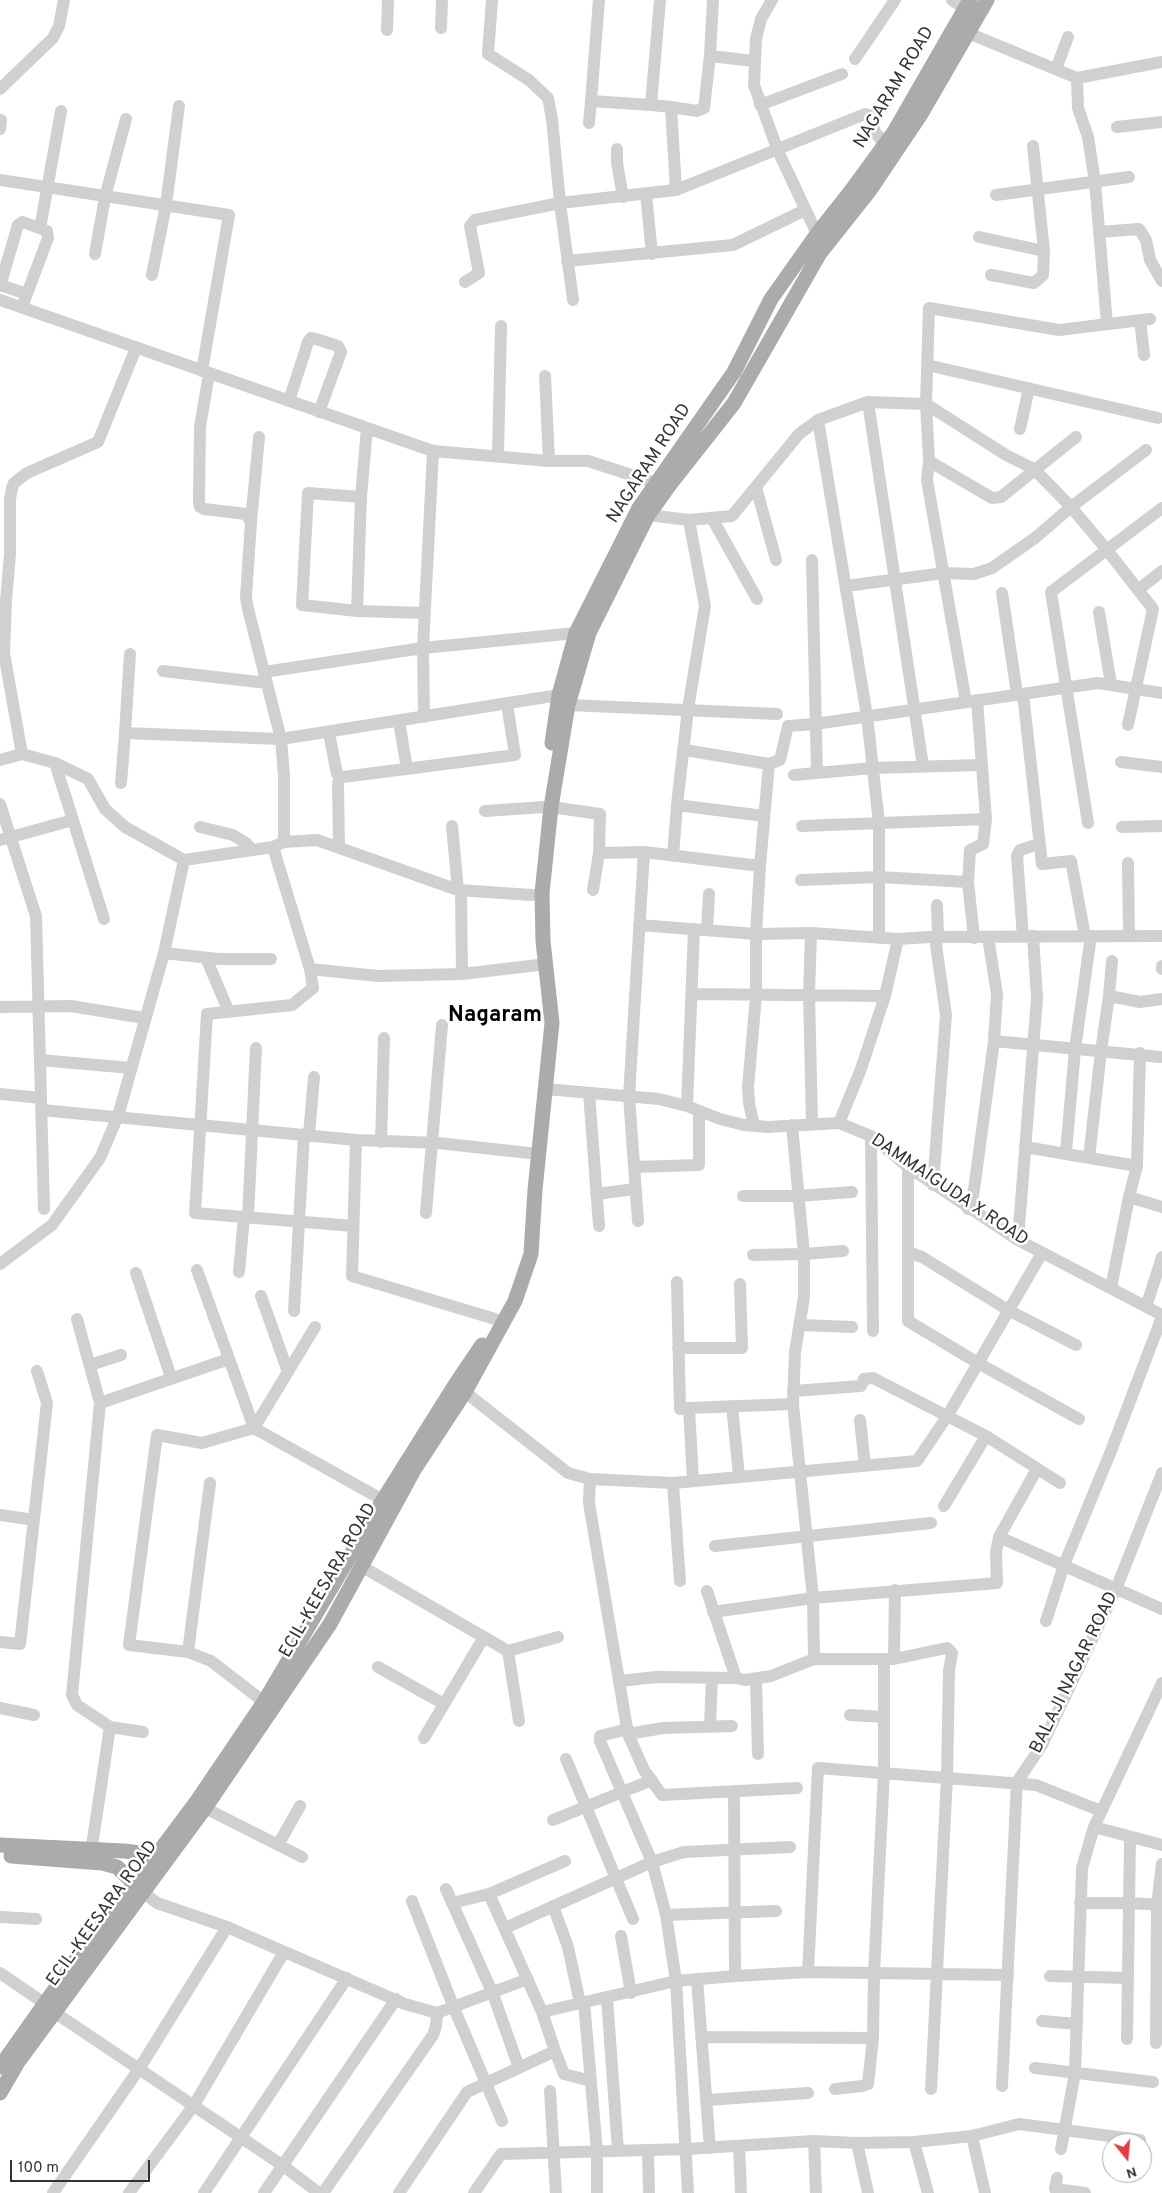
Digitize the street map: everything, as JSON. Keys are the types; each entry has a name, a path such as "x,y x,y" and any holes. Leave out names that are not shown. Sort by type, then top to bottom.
{"main road":[{"name":"NAGARAM ROAD","path":"542,1089 543,995 538,965 532,895 576,633 639,508 656,482 734,403 820,253 870,190 921,114 987,0"},
{"name":"NAGARAM ROAD","path":"564,700 589,633 648,515 734,372 770,299 816,234 884,145 968,5"},
{"name":"NAGARAM ROAD","path":"542,1089 552,1023 543,941 542,893 548,807"},
{"name":"ECIL-KEESARA ROAD","path":"160,1859 205,1808 330,1624 420,1451 495,1318 517,1270 522,1250 529,1153 542,1089"},
{"name":"ECIL-KEESARA ROAD","path":"0,2094 84,1948 139,1888 160,1859 264,1702 383,1500 465,1392 515,1301 531,1254 542,1089"},
{"path":"0,1845 91,1855 117,1867 139,1888"},
{"path":"0,1855 140,1853 160,1859"},
{"name":"ECIL-KEESARA ROAD","path":"1,2062 49,2008"}],"street":[{"path":"0,89 53,38 59,26 64,0"},
{"path":"387,30 388,0"},
{"path":"441,28 442,0"},
{"path":"492,0 488,54 529,80 548,98 573,300"},
{"path":"589,123 599,0"},
{"path":"651,105 660,0"},
{"path":"591,101 651,105 697,111 704,108 710,56 713,0"},
{"path":"772,0 761,19 756,39 754,85 778,151 816,234"},
{"path":"855,59 895,0"},
{"path":"952,0 968,5"},
{"path":"968,33 1077,78 1162,62"},
{"path":"1056,69 1068,36"},
{"path":"710,56 754,61"},
{"path":"760,105 842,74"},
{"path":"1077,78 1078,108 1088,137 1095,182 1107,324"},
{"path":"152,275 166,205 179,106"},
{"path":"671,107 676,190"},
{"path":"40,223 61,111"},
{"path":"465,282 480,273 470,226 472,222 560,203 676,190 778,151 865,114 869,115 875,132 884,145"},
{"path":"95,254 105,197 126,119"},
{"path":"1117,127 1162,122"},
{"path":"991,275 1034,283 1043,275 1044,252 1033,146"},
{"path":"617,149 617,163 623,197"},
{"path":"996,195 1130,177"},
{"path":"0,180 230,215 206,373 200,427 200,507 246,514 251,522"},
{"path":"646,194 652,254"},
{"path":"567,261 733,245 805,210"},
{"path":"11,303 27,294 49,233 44,229 24,222 18,225 0,286 27,294"},
{"path":"1099,232 1139,229 1146,240 1150,260 1162,280"},
{"path":"979,237 1044,252"},
{"path":"11,303 14,290"},
{"path":"11,303 206,373 433,451 549,461 588,461 656,482"},
{"path":"974,938 968,882 970,850 983,844 986,819 982,765 972,701 944,574 927,480 929,461 926,404 929,308 1059,330 1145,319 1144,355"},
{"path":"498,456 501,326"},
{"path":"289,401 308,342 311,338 338,346 341,352 319,412"},
{"path":"22,754 5,690 3,601 10,554 12,488 14,483 27,473 98,442 136,348"},
{"path":"927,365 1158,418"},
{"path":"545,376 549,461"},
{"path":"1020,429 1029,388"},
{"path":"868,402 916,709 923,766"},
{"path":"648,515 688,520 732,516 799,434 818,420 868,402 926,404 1006,455 1034,469 1071,507 1153,609 1128,726"},
{"path":"818,420 867,716 879,823 879,938"},
{"path":"357,611 361,497 367,428"},
{"path":"259,437 246,597 280,739 284,776 279,845 310,968 313,988 292,1005 207,1014 195,1213 353,1226"},
{"path":"929,461 992,498 1001,497 1076,437"},
{"path":"846,586 944,574 974,574 992,568 1035,538 1071,507 1146,450"},
{"path":"424,718 424,612 433,451"},
{"path":"756,488 776,560"},
{"path":"361,497 308,493 302,605 357,611 424,612"},
{"path":"1088,823 1050,592 1162,508"},
{"path":"712,518 757,599"},
{"path":"673,856 688,709 705,606 688,520"},
{"path":"812,560 817,773"},
{"path":"1138,590 1162,571"},
{"path":"1002,593 1020,694 1042,864 1071,861 1088,936 1066,1152"},
{"path":"1099,612 1111,684"},
{"path":"162,671 266,678 423,648 576,633"},
{"path":"122,783 130,654"},
{"path":"685,750 769,764 780,760 788,726 815,724 1098,683 1162,692"},
{"path":"125,733 280,739 330,733 507,704 564,700 777,714"},
{"path":"340,778 515,755 507,704"},
{"path":"399,721 407,768"},
{"path":"330,733 340,778 339,848"},
{"path":"0,760 22,754 55,763 88,779 105,810 126,827 184,860 317,840 459,891 532,895"},
{"path":"1121,762 1162,767"},
{"path":"55,763 104,919"},
{"path":"754,1126 748,1087 756,996 756,934 760,866 769,764"},
{"path":"794,775 873,768 982,765"},
{"path":"0,804 5,839 36,916 44,1209"},
{"path":"677,805 764,816"},
{"path":"485,811 548,807 600,814 599,853 594,890"},
{"path":"802,826 986,819"},
{"path":"5,839 73,820"},
{"path":"452,826 459,891 462,974"},
{"path":"1122,827 1162,826"},
{"path":"200,827 233,834 252,850"},
{"path":"1018,1240 1037,998 1017,856 1020,850 1038,844"},
{"path":"599,853 644,852 760,866"},
{"path":"638,1221 629,1096 644,852"},
{"path":"1,1262 52,1225 100,1158 118,1116 144,1018 164,953 184,860"},
{"path":"1128,863 1129,936"},
{"path":"801,880 879,877 968,882"},
{"path":"634,1167 699,1165 694,1108 693,994 701,929 708,894"},
{"path":"933,1185 946,1015 936,948 938,937 937,905"},
{"path":"639,925 756,934 811,933 898,939 938,937 1162,936"},
{"path":"811,933 809,995 812,1124"},
{"path":"968,1209 973,1197 994,1041 997,994 988,937"},
{"path":"839,1123 861,1069 885,996 898,939"},
{"path":"164,953 206,958 271,959"},
{"path":"206,958 230,1012"},
{"path":"1089,1158 1112,961"},
{"path":"310,968 378,976 462,974 538,965"},
{"path":"693,994 885,996"},
{"path":"1109,996 1140,1002 1162,999"},
{"path":"0,1007 71,1006 144,1018"},
{"path":"426,1213 442,1025"},
{"path":"381,1142 384,1038"},
{"path":"994,1041 1160,1057"},
{"path":"238,1272 246,1217 256,1048"},
{"path":"1111,1288 1137,1166 1140,1054"},
{"path":"40,1060 131,1068"},
{"path":"294,1311 299,1222 314,1077"},
{"name":"DAMMAIGUDA X ROAD","path":"542,1089 660,1099 694,1108 720,1119 754,1126 839,1123 872,1136 908,1167 933,1185 1018,1240 1162,1316"},
{"path":"589,1093 599,1226"},
{"path":"0,1094 42,1104 118,1116 356,1140 432,1143 529,1153"},
{"path":"792,1125 804,1254 804,1297 795,1352 793,1398 813,1598 814,1659"},
{"path":"872,1136 872,1331"},
{"path":"356,1140 352,1276 495,1318"},
{"path":"1025,1147 1066,1152 1137,1166"},
{"path":"908,1167 908,1321 978,1363 1079,1419"},
{"path":"596,1194 635,1189"},
{"path":"743,1196 798,1196 852,1192"},
{"path":"1129,1197 1162,1207"},
{"path":"753,1255 843,1251"},
{"path":"908,1252 922,1257 1008,1310 1076,1345"},
{"path":"465,1392 568,1473 590,1479 673,1483 917,1461 948,1415 1042,1253"},
{"path":"1146,1307 1162,1257"},
{"path":"197,1270 254,1428 383,1500"},
{"path":"136,1273 171,1377"},
{"path":"676,1282 680,1409 732,1406 793,1398 861,1386 864,1379 873,1378 986,1436 1060,1483"},
{"path":"678,1348 742,1348 740,1284"},
{"path":"261,1296 288,1372"},
{"path":"1046,1621 1064,1565 1162,1316"},
{"path":"77,1319 100,1403 72,1696 77,1705 110,1727 143,1732"},
{"path":"800,1326 852,1327"},
{"path":"264,1702 212,1661 188,1652 129,1645 157,1435 202,1442 254,1428 315,1327"},
{"path":"90,1365 122,1355"},
{"path":"100,1403 171,1377 229,1359"},
{"path":"0,1642 20,1644 47,1403 37,1371"},
{"path":"732,1406 738,1476"},
{"path":"689,1408 693,1480"},
{"path":"860,1420 865,1466"},
{"path":"944,1506 986,1436"},
{"path":"713,1612 813,1598 997,1583 996,1552 999,1537 1037,1468"},
{"name":"BALAJI NAGAR ROAD","path":"1017,1782 1042,1745 1116,1589 1158,1497 1162,1473"},
{"path":"590,1479 589,1503 628,1731 644,1770 662,1795 797,1788"},
{"path":"188,1652 210,1483"},
{"path":"673,1483 680,1581"},
{"path":"0,1515 34,1520"},
{"path":"715,1546 931,1523"},
{"path":"999,1537 1162,1609"},
{"path":"361,1566 508,1651 558,1637"},
{"path":"835,2089 868,2084 873,2038 874,1973 884,1772 884,1717 894,1590"},
{"path":"707,1591 736,1678"},
{"path":"424,1738 484,1637"},
{"path":"620,1681 657,1677 736,1678 745,1680 770,1676 814,1659 889,1659 947,1648 952,1652 949,1670 947,1777 931,2088"},
{"path":"508,1651 519,1721"},
{"path":"378,1667 444,1704"},
{"path":"710,1725 712,1678"},
{"path":"756,1679 758,1754"},
{"path":"1061,2149 1075,2073 1082,1868 1094,1827 1162,1683"},
{"path":"0,1708 34,1715"},
{"path":"850,1715 884,1717"},
{"path":"688,2193 676,1981 666,1915 652,1862 600,1736 664,1728 710,1725 732,1726"},
{"path":"91,1855 110,1727"},
{"path":"566,1759 633,1919"},
{"path":"808,1972 818,1768 1017,1782 1036,1785 1101,1811"},
{"path":"553,1820 586,1806 623,1794 652,1780"},
{"path":"1002,2086 1017,1782"},
{"path":"734,1791 735,1976"},
{"path":"278,1845 300,1806"},
{"path":"205,1808 302,1857"},
{"path":"1094,1827 1162,1845"},
{"path":"1127,2040 1130,1838"},
{"path":"504,1928 616,1877 652,1862 684,1852 734,1848 790,1847"},
{"path":"452,1903 489,1894 565,1861"},
{"path":"1156,2043 1159,1905 1162,1864"},
{"path":"139,1888 156,1903 227,1927 396,1999 436,2013 492,1994 528,1979"},
{"path":"446,1889 492,1994 519,2068"},
{"path":"489,1894 542,2012 564,2074 591,2081"},
{"path":"412,1901 485,2084 502,2121"},
{"path":"1080,1903 1159,1905"},
{"path":"553,1906 568,1947 582,2003 597,2152 597,2193"},
{"path":"666,1915 776,1911"},
{"path":"0,1917 36,1919"},
{"path":"53,2193 140,2069 227,1927"},
{"path":"621,1936 631,1993"},
{"path":"129,2193 194,2105 284,1952"},
{"path":"542,2012 631,1993 676,1981 697,1979 808,1972 1008,1975"},
{"path":"0,1973 282,2165 318,2193"},
{"path":"1050,1976 1128,1978"},
{"path":"204,2193 348,1978"},
{"path":"697,1979 710,2148"},
{"path":"607,1998 618,2151"},
{"path":"264,2193 396,1999"},
{"path":"322,2193 433,2035 436,2026 436,2013"},
{"path":"1042,2021 1077,2024"},
{"path":"701,2037 873,2038"},
{"path":"399,2193 467,2092 555,2051"},
{"path":"1035,2068 1153,2082"},
{"path":"550,2091 556,2193"},
{"path":"707,2100 808,2093"},
{"path":"474,2193 501,2154 687,2149 814,2141 857,2143 914,2142 972,2136 1019,2124 1102,2135"},
{"path":"972,2136 985,2193"},
{"path":"814,2141 816,2193"},
{"path":"914,2142 928,2193"},
{"path":"857,2143 868,2193"},
{"path":"739,2146 741,2193"},
{"path":"648,2150 649,2193"},
{"path":"1057,2178 1055,2189 1085,2193"}],"district":[{"name":"Nagaram","path":"495,1017"}]}
